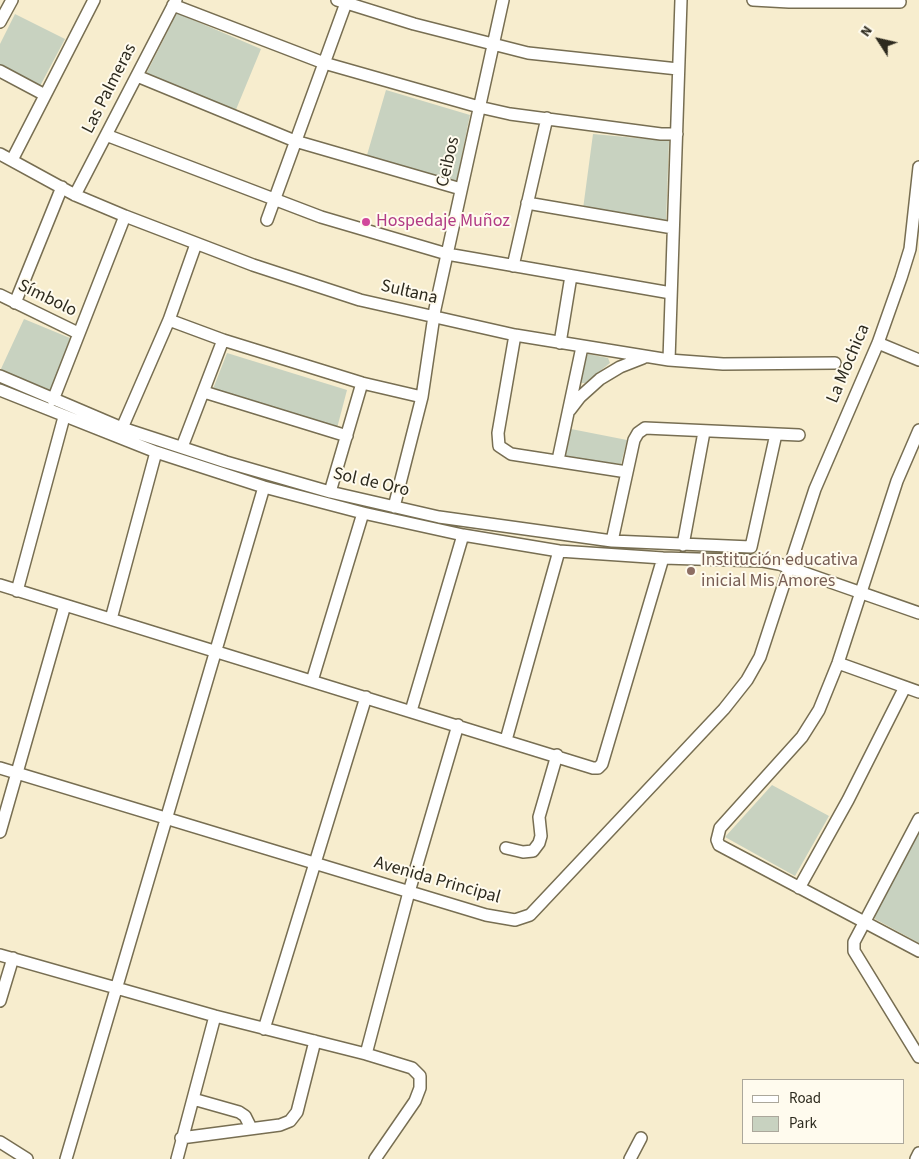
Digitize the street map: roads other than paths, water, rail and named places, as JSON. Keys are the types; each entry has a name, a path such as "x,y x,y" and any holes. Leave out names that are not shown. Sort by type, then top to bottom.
{"street":[{"path":"0,22 12,0"},
{"path":"12,160 94,0"},
{"name":"Ceibos","path":"394,507 422,397 434,317 503,0"},
{"path":"669,360 681,0"},
{"path":"753,0 789,2 900,2"},
{"path":"174,2 324,63 479,107 510,114 661,134 677,134"},
{"name":"Las Palmeras","path":"75,195 174,2"},
{"path":"267,220 324,63 341,2 493,46 528,53 678,69"},
{"path":"0,72 45,95"},
{"path":"137,76 295,141 461,189"},
{"path":"513,266 547,118"},
{"path":"106,135 275,201 447,254 671,293"},
{"name":"Sultana","path":"0,154 75,195 125,216 196,244 339,294 515,335 646,357 723,364 835,363"},
{"name":"La Mochica","path":"789,568 825,463 878,343 907,257 919,167"},
{"path":"15,302 62,187"},
{"path":"527,203 673,228"},
{"path":"53,400 125,216"},
{"path":"122,428 169,320 196,244"},
{"path":"907,257 919,261"},
{"path":"560,343 571,276"},
{"name":"Símbolo","path":"0,295 78,333"},
{"path":"169,320 223,340 362,383 422,397"},
{"path":"515,335 498,433 499,446 510,454 627,472"},
{"path":"182,447 223,340"},
{"path":"878,343 919,360"},
{"path":"558,460 582,347"},
{"path":"568,413 580,397 600,379 620,367 646,357"},
{"name":"Sol de Oro","path":"0,376 122,428 330,492 476,523 612,541 751,547 776,434"},
{"path":"330,492 362,383"},
{"path":"0,390 156,452 264,487 364,513 463,535 559,551 663,558 763,561 789,568 919,613"},
{"path":"204,392 347,436"},
{"path":"16,590 64,417"},
{"path":"612,541 634,440 638,433 645,428 799,436"},
{"path":"919,430 897,481 838,663 823,702 807,730 720,828 717,834 719,845 919,952"},
{"path":"683,545 704,432"},
{"path":"111,619 156,452"},
{"path":"66,1159 264,487"},
{"path":"312,681 364,513"},
{"path":"411,711 463,535"},
{"path":"506,740 559,551"},
{"path":"0,586 598,768 602,764 663,558"},
{"name":"Avenida Principal","path":"0,768 486,915 516,920 530,915 724,709 746,680 760,657 789,568"},
{"path":"0,832 65,605"},
{"path":"838,663 919,692"},
{"path":"799,888 848,800 905,687"},
{"path":"264,1029 366,697"},
{"path":"366,1054 409,892 458,725"},
{"path":"506,848 523,852 533,851 539,843 542,836 539,817 557,755"},
{"path":"919,819 854,942 854,951 919,1057"},
{"path":"0,955 116,989 366,1054 412,1068 420,1076 420,1088 415,1101 375,1159"},
{"path":"0,1001 13,958"},
{"path":"177,1159 215,1016"},
{"path":"182,1138 280,1125 290,1121 297,1112 314,1042"},
{"path":"193,1099 238,1112 245,1116 251,1128"},
{"path":"630,1159 641,1138"},
{"path":"0,1142 27,1159"}],"place":[{"name":"Hospedaje Muñoz","path":"366,222"},
{"name":"Institución educativa inicial Mis Amores","path":"691,571"}]}
